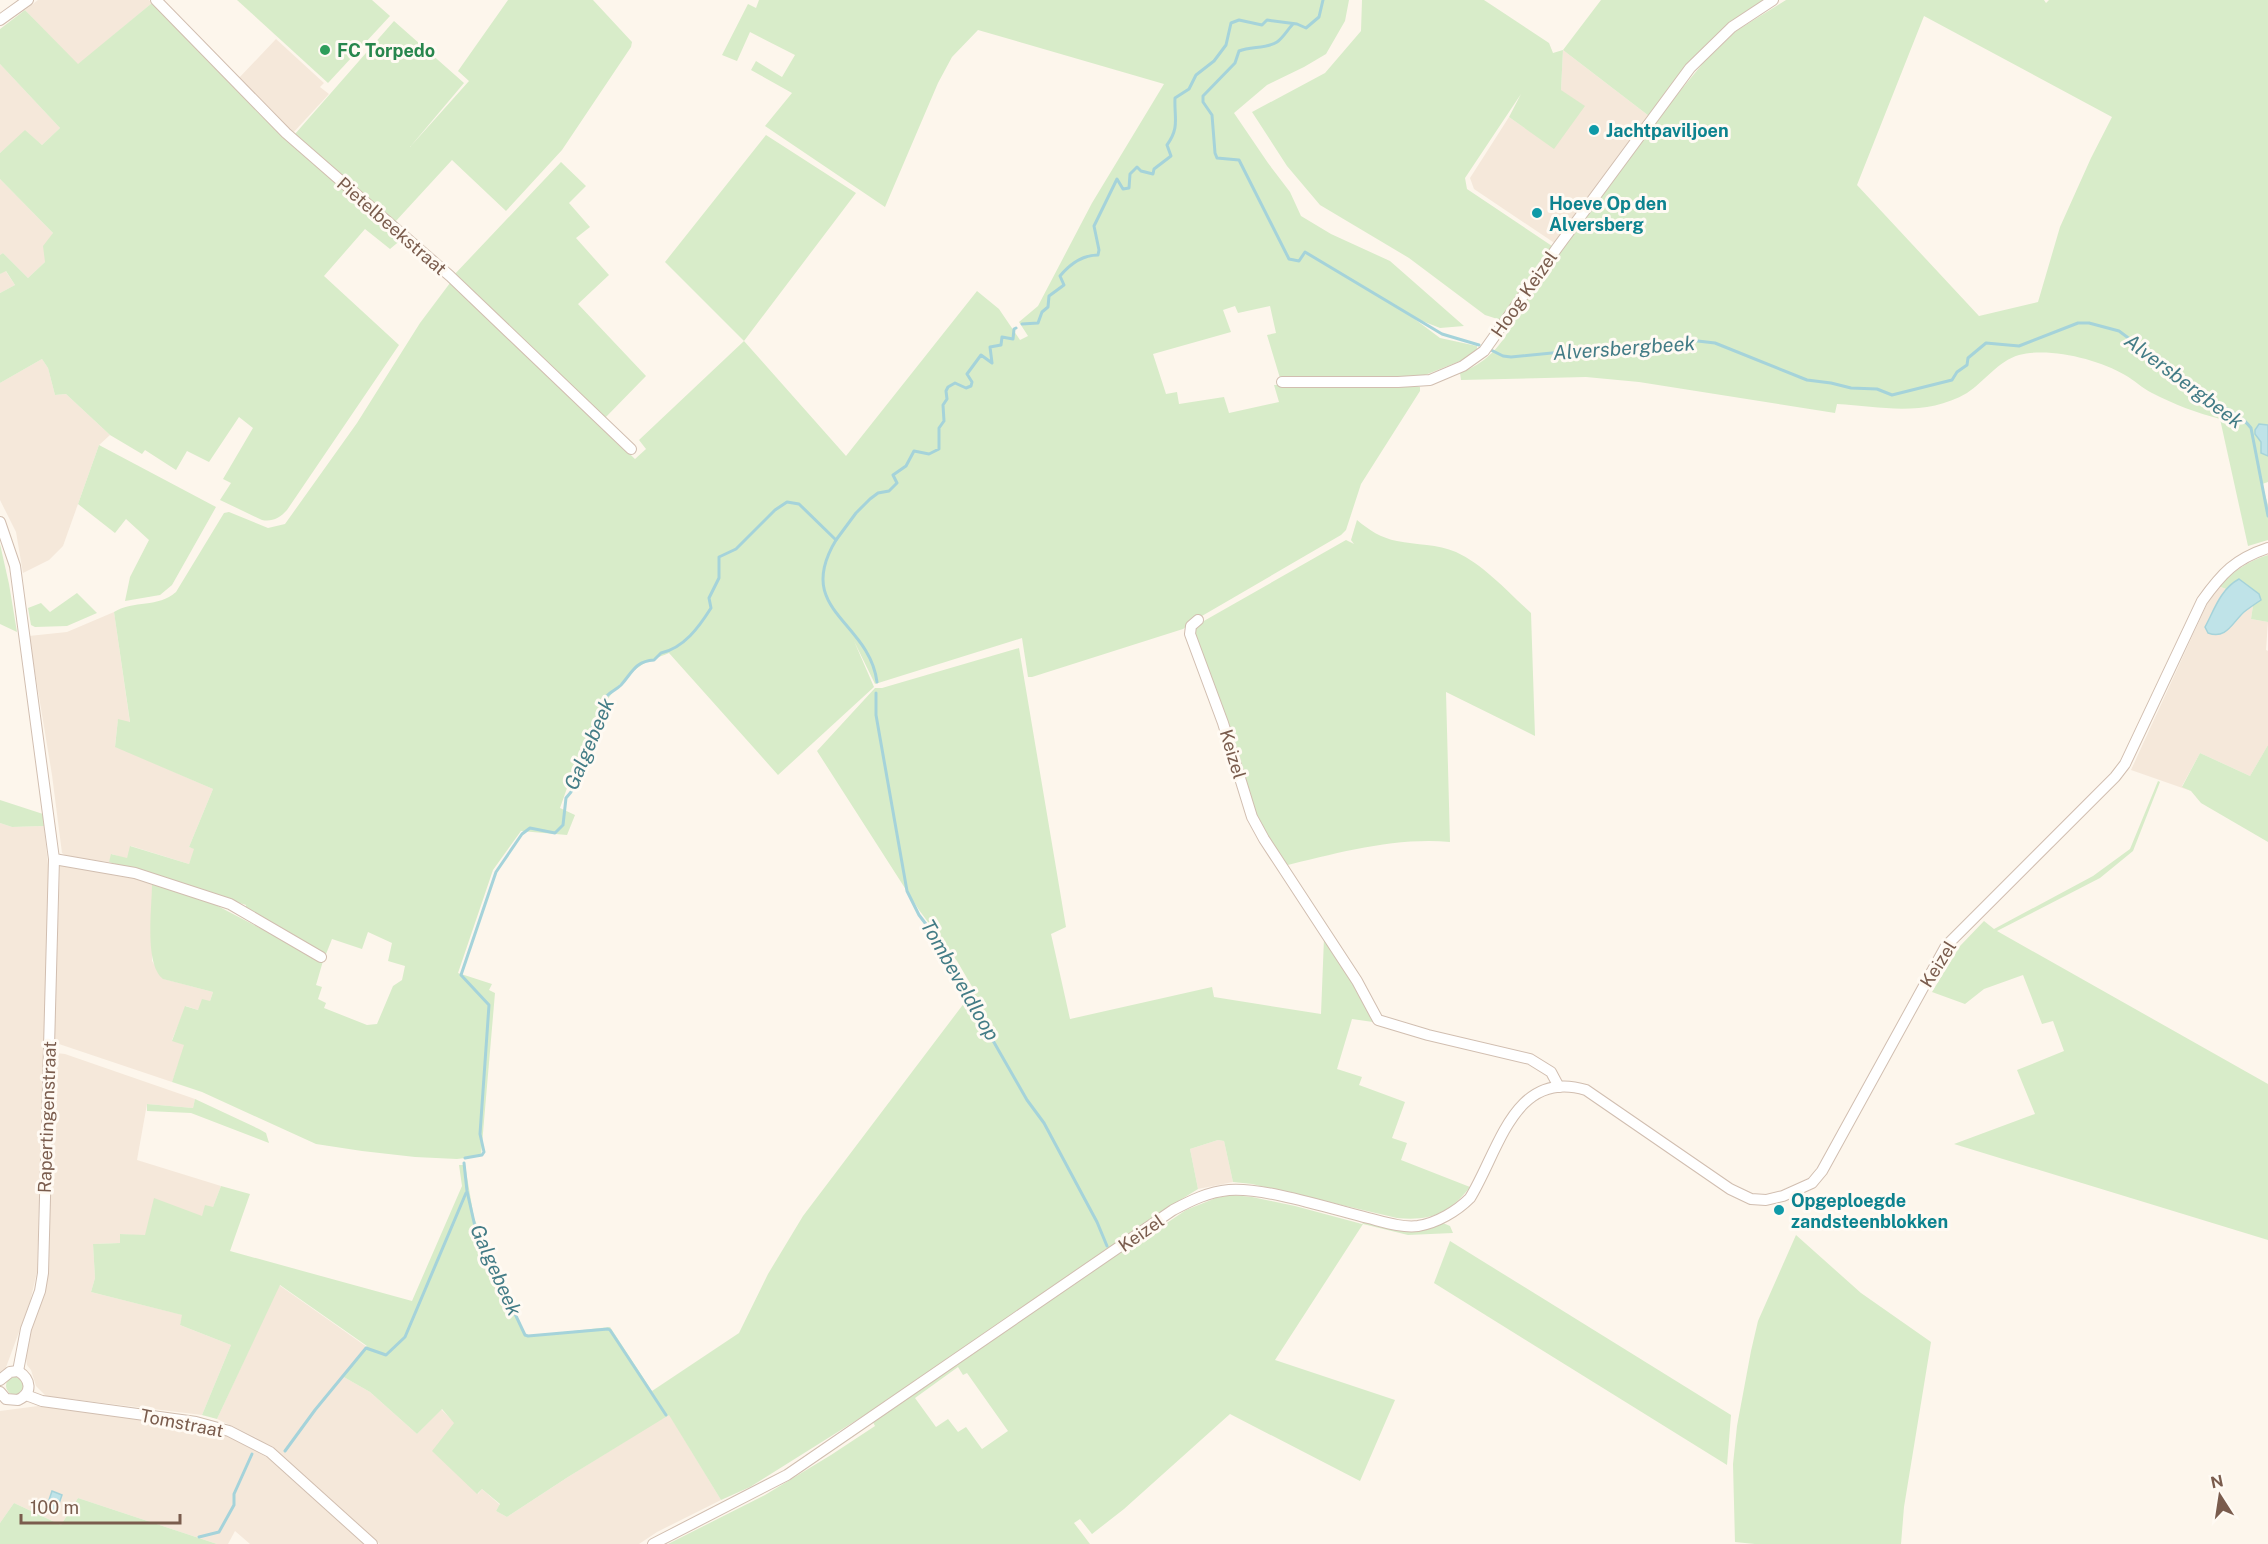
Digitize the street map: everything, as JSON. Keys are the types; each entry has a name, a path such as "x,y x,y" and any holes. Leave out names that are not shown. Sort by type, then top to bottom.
{"street":[{"path":"0,20 28,0"},
{"name":"Pietelbeekstraat","path":"156,0 286,133 450,276 631,449"},
{"name":"Hoog Keizel","path":"1282,382 1430,380 1463,366 1484,351 1690,68 1732,27 1773,0"},
{"name":"Rapertingenstraat","path":"0,522 15,566 54,859 42,1273 40,1291 26,1329 18,1371"},
{"name":"Keizel","path":"653,1544 787,1475 1173,1210 1205,1194 1231,1190 1253,1192 1403,1226 1419,1226 1460,1208 1470,1198 1519,1107 1534,1094 1545,1089 1572,1086 1586,1090 1730,1189 1751,1199 1766,1200 1812,1183 1822,1171 1946,946 2115,777 2125,764 2202,601 2216,581 2229,568 2246,555 2268,548"},
{"name":"Keizel","path":"1198,620 1191,626 1190,634 1223,723 1252,817 1357,981 1378,1020 1428,1035 1530,1059 1551,1072 1559,1087"},
{"path":"54,859 135,873 230,904 321,957"},
{"path":"0,1380 10,1372 18,1371 27,1379 29,1387 26,1395"},
{"name":"Tomstraat","path":"1,1395 14,1401 26,1395 42,1401 196,1422 229,1431 270,1452 372,1544"}],"shaded area":[{"path":"38,0 149,0 152,3 78,65 25,10"},
{"path":"276,39 324,83 320,87 329,94 292,134 238,79"},
{"path":"1563,50 1649,116 1556,244 1474,189 1470,178 1509,117 1554,148"},
{"path":"0,64 60,128 42,145 25,131 0,153"},
{"path":"0,179 53,233 45,262 28,278 3,253 0,255"},
{"path":"5,270 15,285 0,293 0,274"},
{"path":"42,359 48,368 55,395 66,394 110,435 99,445 63,546 49,560 23,573 16,532 0,500 0,383"},
{"path":"2218,586 2254,599 2251,619 2268,622 2266,650 2268,651 2268,745 2250,776 2200,753 2182,786 2191,791 2131,770 2207,604"},
{"path":"114,612 130,723 118,720 115,746 213,789 189,847 195,849 189,864 131,846 127,859 112,854 109,862 68,857 62,853 52,775 29,636 67,632"},
{"path":"0,823 12,827 44,826 49,875 37,1272 30,1302 5,1370 0,1374"},
{"path":"60,865 126,875 152,884 152,961 164,979 213,992 210,1001 198,1010 186,1006 172,1040 185,1045 172,1082 56,1043 54,1039"},
{"path":"56,1053 65,1054 195,1099 193,1108 147,1104 137,1160 221,1186 213,1207 202,1216 145,1236 121,1234 120,1243 93,1244 95,1278 91,1292 183,1315 180,1325 231,1345 202,1415 46,1396 36,1386 27,1365 30,1328 40,1303 53,1057"},
{"path":"1218,1140 1224,1141 1233,1182 1198,1189 1190,1149"},
{"path":"279,1285 367,1347 342,1376 370,1392 417,1434 441,1409 455,1423 478,1494 482,1489 500,1505 496,1511 507,1517 669,1414 721,1500 657,1532 639,1544 380,1544 280,1454 255,1437 217,1419"},
{"path":"38,1406 182,1425 230,1437 268,1458 364,1544 250,1544 235,1531 228,1544 217,1544 78,1498 61,1525 14,1503 0,1523 0,1411"}],"green space":[{"name":"FC Torpedo","path":"237,0 372,0 390,16 328,83"},
{"path":"508,0 593,0 632,42 631,47 562,150 506,211 452,160 395,222 295,134 394,21 464,83 410,147 469,81 458,71"},
{"path":"759,0 1349,0 1345,21 1326,54 1267,85 1234,113 1290,192 1301,216 1331,234 1390,261 1464,326 1440,328 1412,317 1440,338 1477,346 1477,351 1470,357 1420,377 1280,378 1267,335 1276,333 1270,306 1238,313 1235,306 1223,310 1231,332 1153,354 1166,394 1177,392 1179,404 1224,397 1229,413 1279,402 1274,385 1420,387 1420,391 1361,484 1346,530 1183,629 1032,677 1028,677 1022,638 875,684 854,641 874,687 778,775 669,653 646,662 626,677 600,710 574,769 560,808 575,815 567,835 521,831 493,870 458,973 492,984 489,990 495,993 481,1156 457,1159 415,1157 316,1144 202,1092 172,1082 184,1045 172,1041 185,1006 198,1010 202,999 210,1001 213,992 163,979 157,972 153,961 150,935 152,884 212,903 323,961 316,985 322,987 318,999 326,1003 324,1008 367,1025 377,1024 393,986 402,980 405,966 388,961 392,943 368,932 362,949 332,939 326,954 245,910 246,905 109,862 111,854 127,858 130,846 189,864 194,849 189,847 213,789 115,747 118,719 130,722 114,612 130,606 162,600 176,592 224,513 229,512 268,528 285,524 357,423 420,323 450,283 453,283 635,459 646,449 639,440 744,341 846,456 977,291 999,309 1020,340 1028,336 1019,322 1038,306 1092,203 1164,84 978,30 952,57 938,83 885,207 765,126 792,93 751,70 756,61 782,77 795,55 750,32 737,61 722,55 748,4 756,8"},
{"path":"1362,0 1484,0 1549,43 1553,53 1563,50 1561,90 1585,106 1554,149 1509,117 1521,94 1465,178 1467,189 1552,246 1704,62 1736,31 1786,0 2044,0 2046,3 2049,0 2268,0 2268,482 2262,484 2268,505 2268,540 2248,546 2220,419 2160,397 2114,369 2073,356 2044,352 2019,355 2004,362 1967,393 1936,405 1903,409 1837,404 1835,413 1639,382 1586,377 1461,380 1460,373 1491,354 1513,324 1485,315 1409,258 1320,205 1287,166 1252,112 1325,73 1361,31","holes":["1924,16 2112,117 2060,227 2038,302 1979,316 1857,185"]},
{"path":"1601,0 1764,0 1649,116 1563,50"},
{"path":"152,3 402,239 390,249 365,229 324,276 399,345 287,510 272,520 262,520 220,500 231,483 223,479 253,428 239,417 209,462 187,451 176,470 145,450 142,454 110,435 66,394 55,395 48,368 42,359 0,383 0,293 15,285 6,271 0,274 0,255 3,253 28,278 45,262 43,246 53,233 0,179 0,153 25,130 42,145 60,128 0,64 0,29 25,10 78,64"},
{"path":"766,135 856,193 744,341 665,262"},
{"path":"561,162 586,186 569,203 590,227 576,238 609,275 578,304 646,376 604,419 453,276"},
{"path":"99,445 216,507 172,585 160,595 125,601 130,577 149,540 126,519 115,533 78,504"},
{"path":"1357,520 1391,540 1442,547 1466,557 1531,613 1535,736 1446,692 1450,842 1387,844 1345,851 1284,866 1261,827 1195,639 1195,626 1346,540 1354,544 1351,540"},
{"path":"0,544 9,584 17,632 0,624"},
{"path":"2268,555 2268,622 2251,619 2254,599 2218,586 2241,568"},
{"path":"77,593 97,613 67,626 35,627 31,625 28,608 41,603 50,612"},
{"path":"1019,648 1066,927 1051,934 1070,1019 1212,987 1214,997 1321,1014 1324,938 1355,985 1373,1022 1352,1019 1337,1069 1362,1077 1359,1085 1405,1102 1392,1138 1407,1143 1401,1160 1470,1187 1455,1204 1430,1217 1397,1218 1252,1184 1233,1182 1224,1141 1218,1140 1190,1149 1198,1189 1117,1243 1124,1252 1186,1210 1216,1198 1232,1195 1295,1206 1362,1224 1364,1222 1443,1223 1450,1226 1453,1233 1408,1235 1363,1224 1275,1360 1395,1400 1360,1481 1230,1414 1124,1509 1092,1534 1080,1519 1074,1523 1090,1544 668,1544 765,1495 875,1426 868,1413 750,1487 721,1500 669,1415 507,1517 496,1511 500,1504 482,1489 477,1494 432,1451 454,1423 442,1409 417,1434 370,1392 342,1376 367,1346 280,1285 217,1419 202,1415 231,1345 180,1325 182,1315 91,1292 95,1278 93,1244 120,1243 120,1234 145,1235 154,1198 202,1216 205,1205 213,1207 221,1186 250,1194 230,1251 412,1301 462,1186 459,1165 465,1165 474,1218 526,1336 610,1327 652,1391 739,1333 768,1274 803,1216 974,990 957,961 919,910 817,751 875,688 882,688","holes":["958,1367 963,1375 967,1373 1008,1431 982,1449 966,1427 958,1432 948,1419 936,1427 915,1398"]},
{"path":"2268,745 2268,842 2201,803 2191,791 2182,787 2200,753 2250,776"},
{"path":"2158,781 2160,782 2133,851 2100,878 1997,931 2268,1084 2268,1240 1954,1144 2035,1114 2017,1070 2064,1051 2053,1021 2042,1024 2023,975 1984,989 1965,1004 1932,992 1960,946 1984,921 1994,929 2093,876 2130,849"},
{"path":"0,800 43,814 44,826 12,827 0,823"},
{"path":"195,1099 266,1133 269,1143 191,1113 147,1111 147,1104 193,1108"},
{"path":"1796,1235 1861,1293 1931,1342 1904,1507 1901,1544 1735,1542 1733,1464 1737,1426 1751,1351 1758,1321"},
{"path":"1450,1241 1731,1415 1727,1465 1434,1283"},
{"path":"11,1377 19,1377 24,1382 22,1393 11,1395 6,1390 6,1382"},
{"path":"78,1498 217,1544 0,1544 0,1523 14,1503 61,1525"}],"water":[{"path":"2259,424 2268,425 2268,456 2261,453 2261,442 2255,434"},
{"path":"2239,579 2259,594 2261,600 2244,612 2224,632 2214,635 2208,633 2205,627 2218,602 2232,583"},
{"path":"52,1491 62,1495 56,1512 46,1509"}],"waterway":[{"name":"Galgebeek","path":"1022,324 1038,323 1042,312 1048,307 1049,296 1064,285 1060,276 1068,268 1082,258 1098,255 1094,226 1117,179 1123,189 1129,188 1130,174 1137,167 1141,171 1153,174 1154,169 1171,156 1167,145 1174,133 1176,122 1175,98 1189,89 1196,75 1214,61 1226,45 1231,23 1239,20 1262,25 1267,20 1297,24 1306,28 1319,17 1323,0"},
{"name":"Alversbergbeek","path":"1293,24 1277,42 1239,51 1235,63 1203,96 1203,102 1212,115 1217,158 1239,160 1289,259 1299,261 1305,252 1442,334 1479,345"},
{"name":"Alversbergbeek","path":"1491,350 1511,357 1623,346 1648,346 1689,340 1715,343 1807,380 1851,388 1877,389 1892,395 1952,380 1957,372 1967,365 1968,358 1986,343 2019,346 2078,323 2089,323 2119,331 2154,357 2155,363 2162,369 2175,372 2206,398 2233,412 2247,423 2251,428 2268,516"},
{"name":"Galgebeek","path":"465,1158 482,1155 484,1152 480,1134 489,1005 461,975 496,872 522,834 530,828 555,833 563,825 566,798 576,781 575,768 582,757 589,734 606,697 621,685 638,665 654,660 661,653 677,647 690,636 711,608 709,598 719,578 719,557 736,549 775,510 787,502 799,504 836,540 856,513 870,499 878,493 889,491 897,483 893,475 906,466 914,451 929,454 939,449 939,428 944,421 943,405 947,399 948,387 955,383 966,388 971,386 972,382 967,374 981,355 992,363 990,347 1001,345 1002,337 1013,339 1016,328"},
{"name":"Tombeveldloop","path":"836,540 825,564 823,583 828,600 871,661 877,682"},
{"name":"Tombeveldloop","path":"876,693 876,715 907,891 919,915 951,957 960,983 1027,1100 1044,1123 1097,1222 1107,1246"},
{"name":"Galgebeek","path":"464,1163 467,1191 476,1231 525,1335 610,1330 666,1415"},
{"path":"285,1451 366,1348 386,1355 405,1337 466,1193"},
{"path":"199,1537 219,1532 234,1505 234,1494 252,1454"}],"place":[{"name":"FC Torpedo","path":"325,50"},
{"name":"Jachtpaviljoen","path":"1594,130"},
{"name":"Hoeve Op den Alversberg","path":"1537,213"},
{"name":"Opgeploegde zandsteenblokken","path":"1779,1210"}]}
